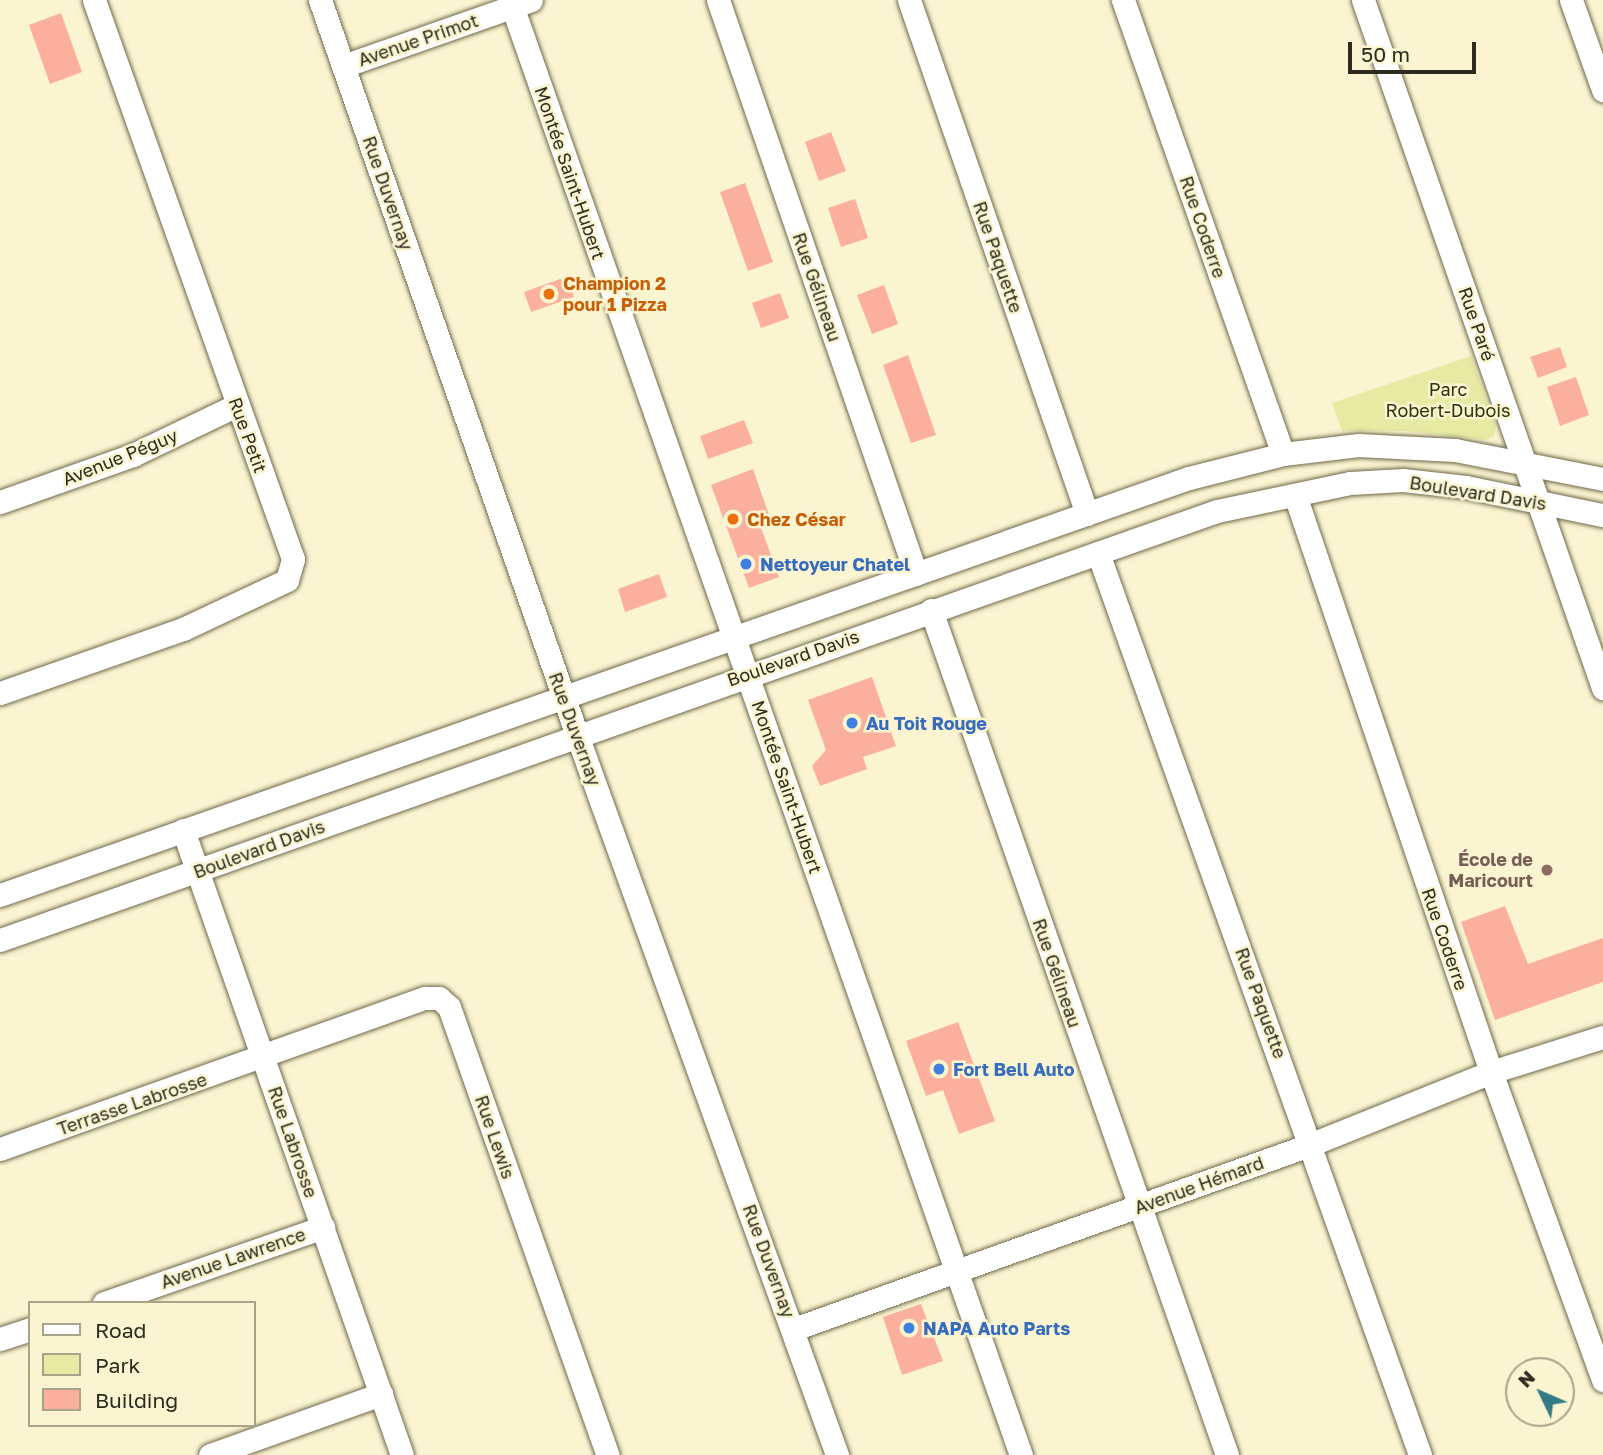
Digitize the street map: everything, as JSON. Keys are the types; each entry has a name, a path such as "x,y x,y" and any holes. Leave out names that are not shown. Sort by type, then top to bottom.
{"street":[{"name":"Rue Petit","path":"0,693 183,629 286,580 293,559 94,0"},
{"name":"Rue Duvernay","path":"320,0 563,697 794,1329 837,1455"},
{"name":"Rue Gélineau","path":"718,0 916,575"},
{"name":"Rue Paquette","path":"909,0 1087,514"},
{"name":"Rue Coderre","path":"1123,0 1283,454"},
{"name":"Rue Paré","path":"1363,0 1603,688"},
{"path":"1571,0 1603,90"},
{"name":"Avenue Primot","path":"343,66 518,2"},
{"name":"Montée Saint-Hubert","path":"518,2 733,638 1021,1455"},
{"name":"Avenue Péguy","path":"0,502 133,456 237,405"},
{"name":"Boulevard Davis","path":"0,895 1189,478 1283,454 1358,445 1403,446 1525,464 1603,479"},
{"name":"Boulevard Davis","path":"0,940 747,674 1217,511 1350,483 1403,480 1603,515"},
{"name":"Rue Coderre","path":"1295,495 1491,1072 1603,1380"},
{"name":"Rue Paquette","path":"1098,553 1312,1144 1420,1455"},
{"path":"873,589 887,625"},
{"name":"Rue Gélineau","path":"931,610 1227,1455"},
{"name":"Rue Labrosse","path":"183,830 402,1455"},
{"name":"Rue Lewis","path":"264,1058 425,998 439,998 450,1007 608,1455"},
{"name":"Avenue Hémard","path":"794,1329 1312,1144 1491,1072 1603,1037"},
{"name":"Terrasse Labrosse","path":"0,1149 264,1058"},
{"name":"Avenue Lawrence","path":"110,1301 323,1227"},
{"path":"0,1339 28,1330"},
{"path":"210,1455 381,1394"}],"green space":[{"name":"Parc Robert-Dubois","path":"1471,356 1496,427 1494,436 1486,440 1407,431 1342,431 1332,403"}],"building":[{"path":"61,13 82,72 50,84 29,25"},
{"path":"831,132 846,171 819,181 805,142"},
{"path":"745,183 773,262 748,271 720,192"},
{"path":"855,199 868,238 841,247 828,208"},
{"name":"Champion 2 pour 1 Pizza","path":"560,279 570,285 574,297 531,312 524,292"},
{"path":"884,285 898,324 872,334 857,295"},
{"path":"780,293 789,318 761,328 752,303"},
{"path":"1560,347 1567,367 1538,378 1530,357"},
{"path":"908,355 936,435 911,443 883,365"},
{"path":"1576,377 1589,415 1560,426 1547,387"},
{"path":"744,420 753,443 708,459 700,436"},
{"path":"753,469 771,521 760,525 779,577 749,588 711,485"},
{"path":"659,574 667,597 625,612 618,589"},
{"name":"Au Toit Rouge","path":"872,677 896,746 863,757 867,769 820,786 812,766 826,750 808,700"},
{"path":"1505,906 1528,964 1603,938 1603,982 1495,1020 1461,922"},
{"path":"958,1022 995,1121 959,1134 943,1090 926,1096 906,1041"},
{"path":"921,1304 943,1361 902,1375 883,1317"}],"place":[{"name":"Champion 2 pour 1 Pizza","path":"549,294"},
{"name":"Chez César","path":"733,519"},
{"name":"Nettoyeur Chatel","path":"746,564"},
{"name":"Au Toit Rouge","path":"852,723"},
{"name":"École de Maricourt","path":"1547,870"},
{"name":"Fort Bell Auto","path":"939,1069"},
{"name":"NAPA Auto Parts","path":"909,1328"}]}
